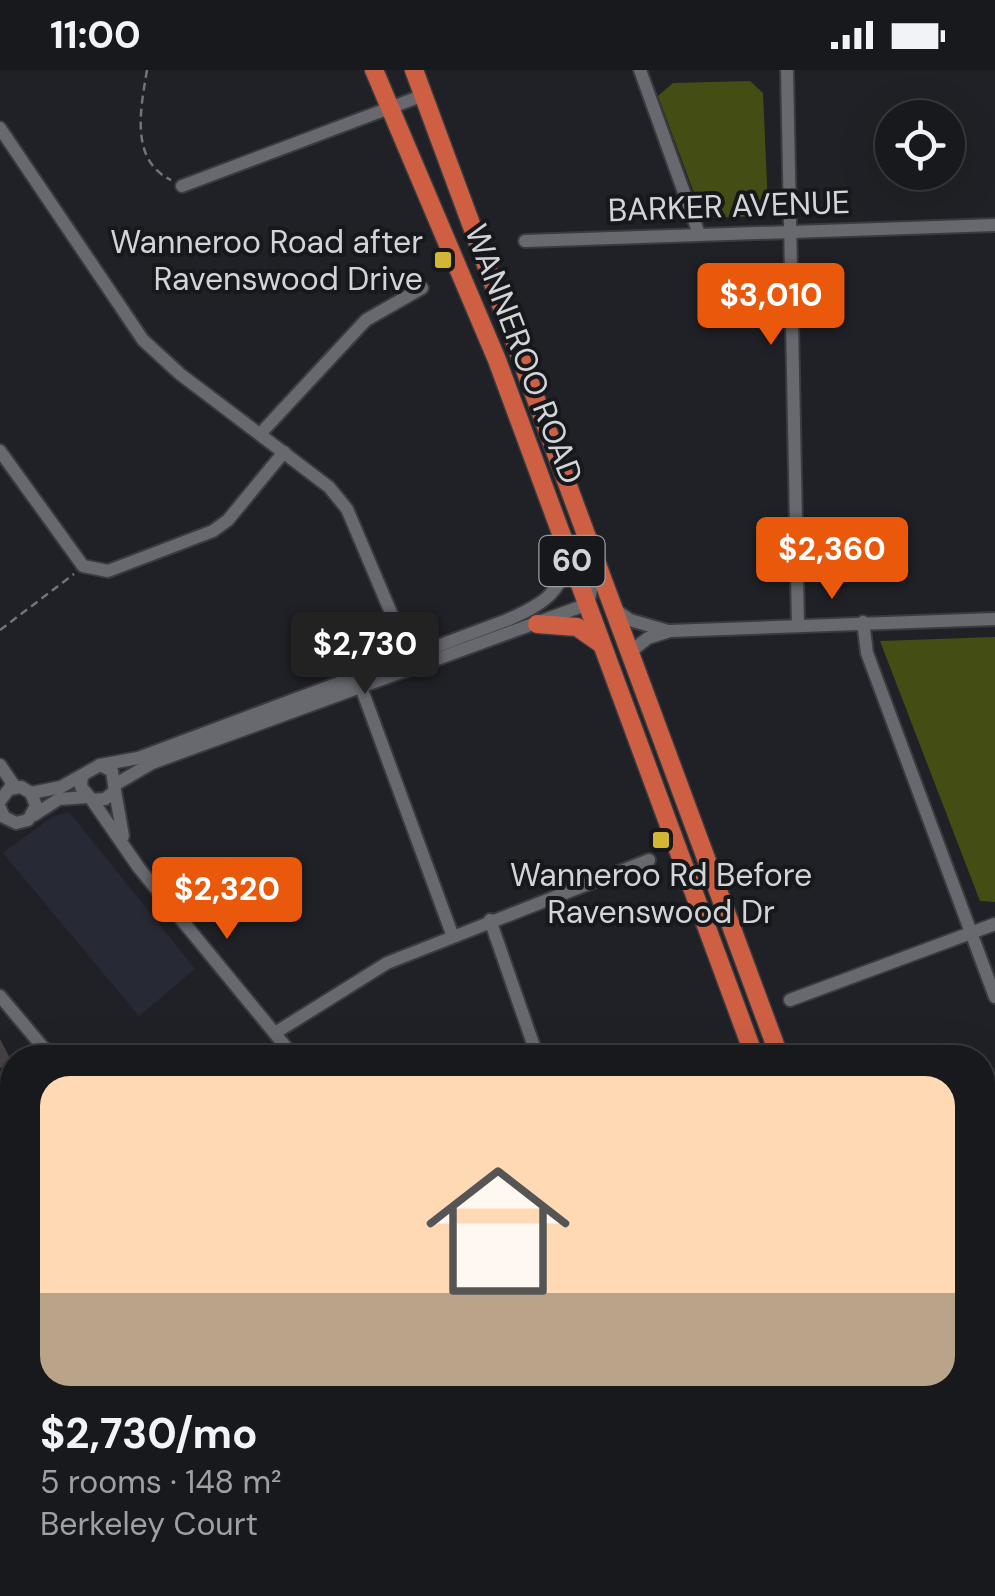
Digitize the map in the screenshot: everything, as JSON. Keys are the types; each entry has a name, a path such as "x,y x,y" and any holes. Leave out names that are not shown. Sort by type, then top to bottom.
{"highway":[{"name":"WANNEROO ROAD","path":"374,70 462,272 750,1045"},
{"name":"WANNEROO ROAD","path":"414,70 775,1045"},
{"path":"537,624 577,627 604,646"}],"street":[{"path":"640,70 700,234"},
{"path":"788,70 798,625"},
{"path":"182,186 424,95"},
{"path":"0,128 144,340 180,374 328,487 347,509 412,662"},
{"name":"BARKER AVENUE","path":"525,241 995,225"},
{"path":"260,434 366,320 422,288"},
{"path":"0,451 82,566 108,571 213,531 228,520 284,452"},
{"path":"0,765 15,787 31,792 61,787 100,765 138,758 588,604 592,580 578,512"},
{"path":"412,662 550,598 560,587 569,555"},
{"path":"614,609 630,620 670,631"},
{"path":"630,652 648,638 670,631 995,618"},
{"path":"863,622 867,652 995,997"},
{"path":"0,834 60,800 105,800 115,787 152,763 359,681"},
{"path":"359,681 452,934"},
{"path":"100,765 112,771 127,848"},
{"path":"82,775 80,786 89,798 285,1045"},
{"path":"15,787 0,801 4,817 16,823"},
{"path":"31,792 36,806 32,816"},
{"path":"275,1033 387,963 452,934 649,860"},
{"path":"490,920 533,1045"},
{"path":"790,1000 995,924"},
{"path":"0,996 41,1045"}],"path":[{"path":"147,70 138,130 159,174 182,186"},
{"path":"0,630 82,566"}],"shaded area":[{"path":"69,812 195,969 139,1016 3,853 52,817"}],"green space":[{"path":"750,81 763,93 768,207 761,216 711,218 700,209 658,96 673,83"},
{"path":"995,637 995,902 980,901 880,641"}],"place":[{"name":"Wanneroo Road after Ravenswood Drive","path":"443,260"},
{"name":"Wanneroo Rd Before Ravenswood Dr","path":"661,840"}]}
